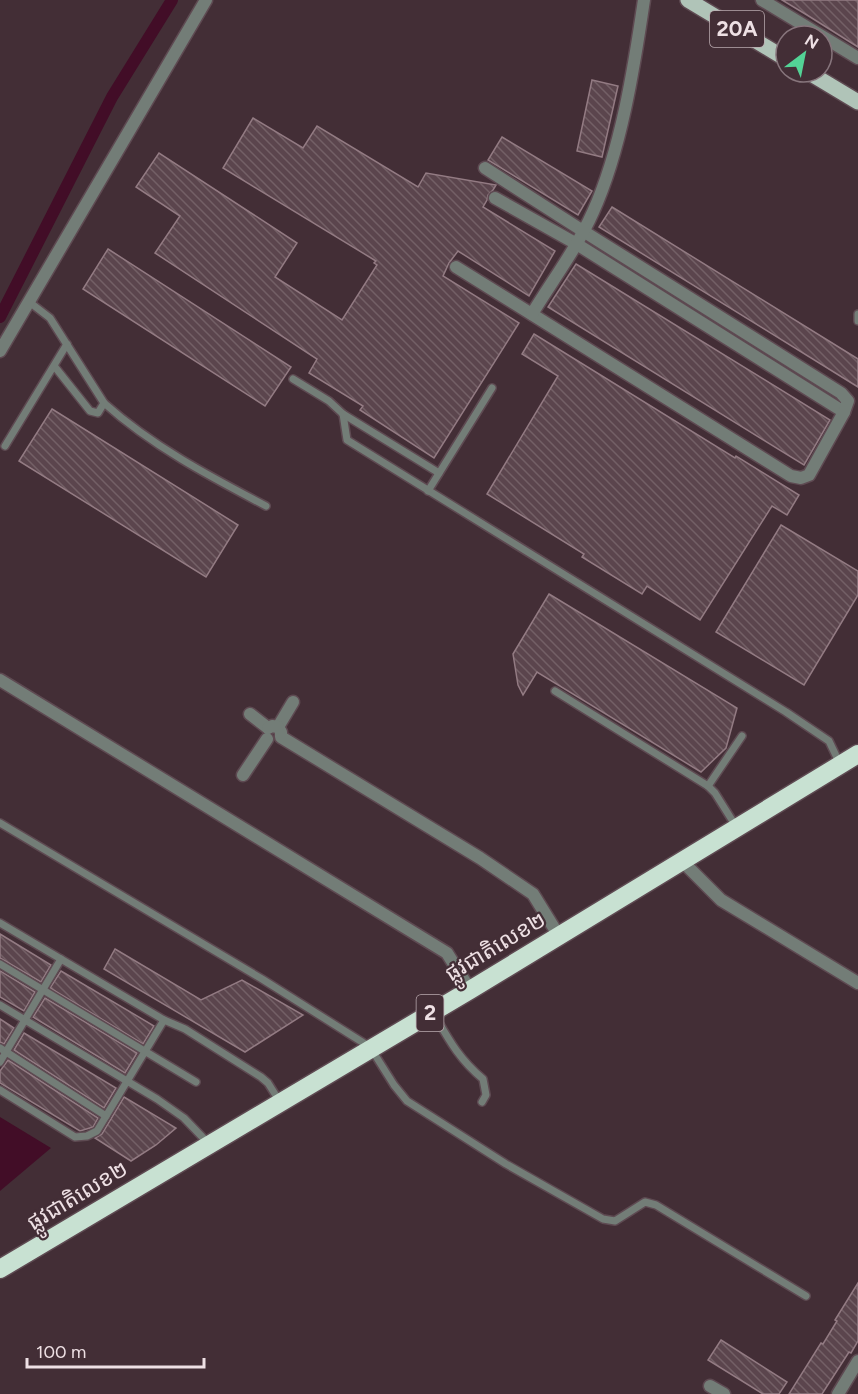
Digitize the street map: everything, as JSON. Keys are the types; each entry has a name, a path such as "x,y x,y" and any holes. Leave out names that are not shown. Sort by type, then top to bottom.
{"highway":[{"name":"ផ្លូវជាតិលេខ២","path":"0,1269 370,1047 470,990 858,754"}],"main road":[{"name":"20A","path":"688,0 774,52"},
{"path":"828,84 858,102"}],"street":[{"path":"2,344 206,0"},
{"path":"532,314 583,231 608,175 635,64 644,0"},
{"path":"762,0 858,58"},
{"path":"456,267 791,476 801,478 808,475 848,401 841,393 485,168"},
{"path":"495,198 575,243 844,412"},
{"path":"0,680 447,953 470,990"},
{"path":"243,775 293,702"},
{"path":"250,714 273,733 480,858 533,894 559,936"},
{"path":"682,861 721,900 858,983"},
{"path":"838,1394 858,1361"},
{"path":"710,1386 724,1394"}],"lane":[{"path":"28,301 50,318 104,403 160,447 266,506"},
{"path":"858,314 858,321"},
{"path":"5,447 67,344"},
{"path":"54,368 90,411 98,412 104,403"},
{"path":"293,379 328,401 343,414 440,473"},
{"path":"428,491 492,388"},
{"path":"343,414 347,440 786,712 829,741 840,765"},
{"path":"555,691 708,786 737,828"},
{"path":"708,786 742,736"},
{"path":"0,823 262,979 370,1047 407,1101 506,1164 603,1219 615,1221 637,1206 645,1203 656,1205 806,1296"},
{"path":"0,923 164,1020 184,1029 261,1077 281,1102"},
{"path":"0,1062 3,1050 26,1020 61,959"},
{"path":"0,964 196,1082"},
{"path":"0,1005 158,1099 184,1118 209,1144"},
{"path":"433,1012 456,1052 466,1065 483,1079 486,1095 482,1102"},
{"path":"0,1090 75,1137 87,1136 97,1131 164,1020"},
{"path":"3,1050 106,1116"}],"shaded area":[{"path":"0,1117 51,1148 0,1191"}],"building":[{"path":"782,0 858,0 858,47 834,32 834,24 821,24"},
{"path":"592,80 618,86 602,157 577,151"},
{"path":"253,118 303,148 317,126 418,187 426,173 496,185 488,195 483,207 555,251 529,296 458,251 449,263 443,276 519,323 434,458 360,410 363,406 309,373 317,359 155,253 180,216 136,187 159,153 297,243 275,277 342,320 377,265 374,263 376,261 223,168"},
{"path":"502,137 592,191 578,215 488,160"},
{"path":"612,207 858,359 858,387 599,227"},
{"path":"108,249 291,367 265,406 83,289"},
{"path":"576,264 830,420 804,465 548,307"},
{"path":"534,334 799,495 787,515 772,506 700,620 647,586 642,594 582,557 584,554 487,494 558,376 522,354"},
{"path":"52,409 238,525 206,577 19,461"},
{"path":"781,525 858,571 858,595 804,685 716,632"},
{"path":"549,594 737,708 726,748 701,772 537,672 523,695 518,685 513,654"},
{"path":"0,934 51,965 41,982 0,958"},
{"path":"115,949 201,1000 242,980 303,1015 245,1052 104,969"},
{"path":"0,971 35,992 24,1011 0,997"},
{"path":"61,971 154,1026 143,1044 50,988"},
{"path":"45,998 137,1053 125,1073 33,1017"},
{"path":"0,1019 14,1028 4,1044 0,1042"},
{"path":"24,1033 116,1088 104,1108 14,1050"},
{"path":"8,1060 98,1118 93,1127 80,1131 0,1083 0,1071"},
{"path":"124,1097 176,1128 156,1145 131,1161 95,1138 102,1134"},
{"path":"858,1283 858,1341 851,1353 849,1352 822,1394 789,1394 821,1343 823,1344"},
{"path":"721,1340 787,1382 779,1394 763,1394 708,1360"}],"waterway":[{"path":"0,317 112,97 172,0"}]}
